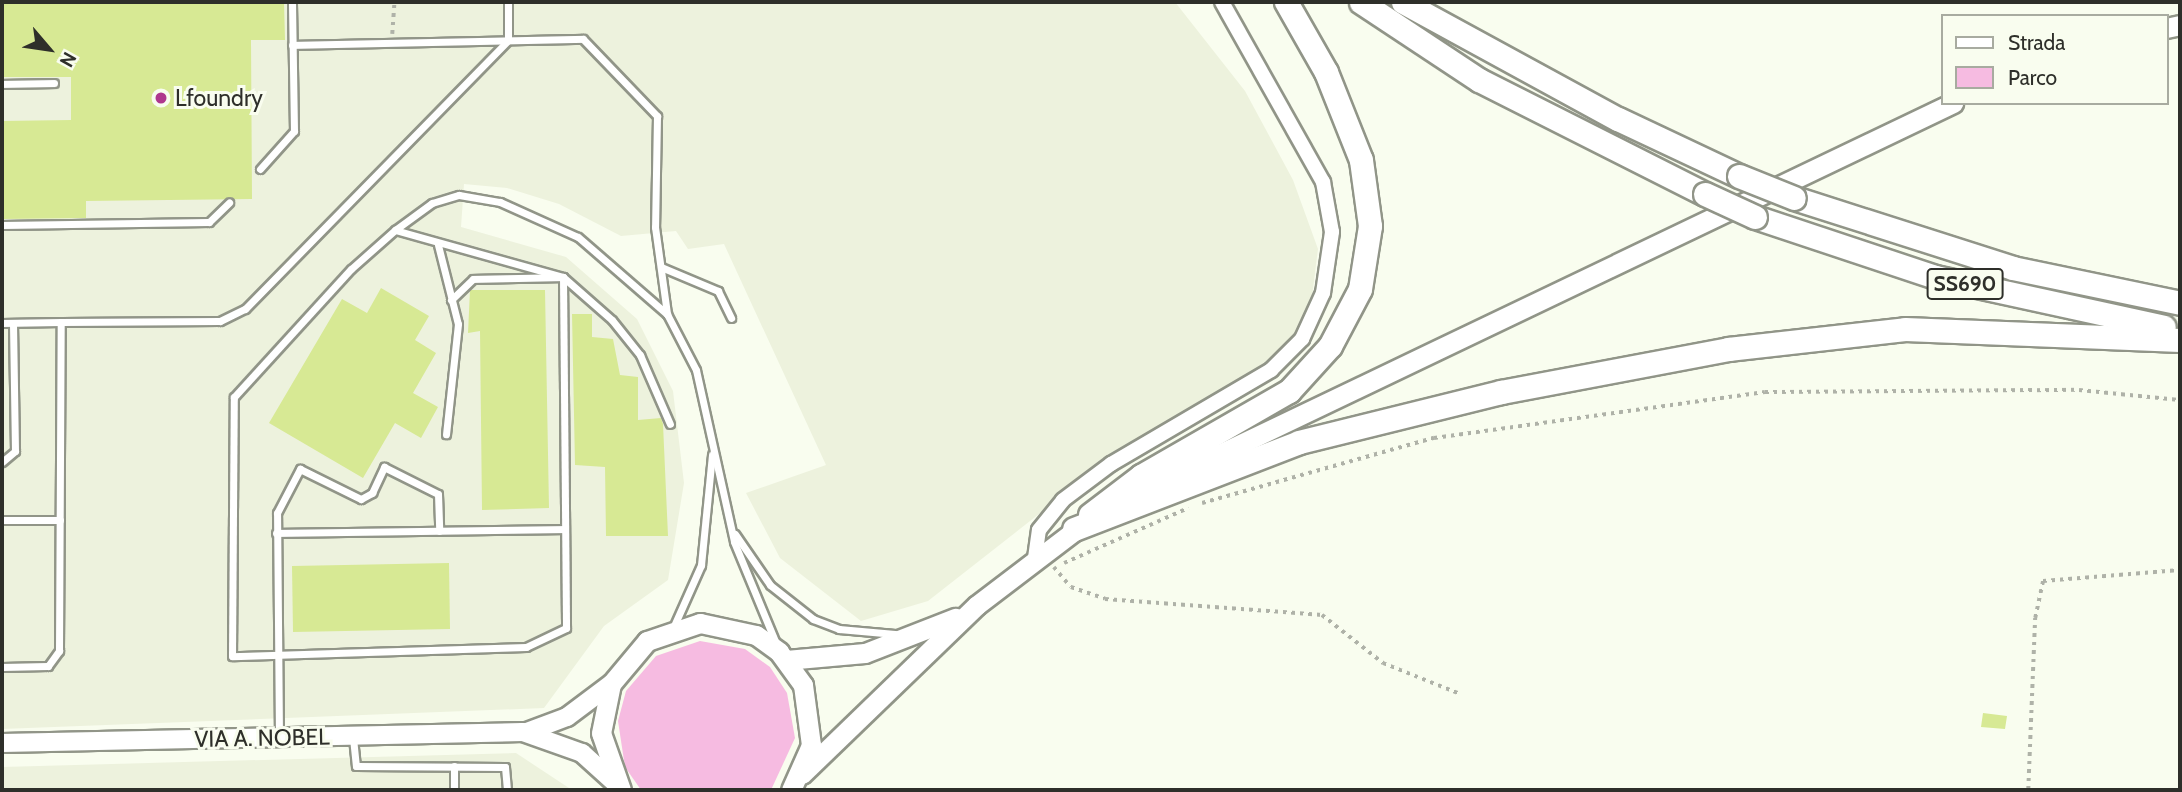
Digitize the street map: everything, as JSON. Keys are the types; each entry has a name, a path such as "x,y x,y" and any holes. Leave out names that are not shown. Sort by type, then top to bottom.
{"highway":[{"path":"1074,529 1141,476 1289,391 1322,358 1356,297 1369,237 1361,160 1326,72 1286,2"},
{"name":"SS690","path":"1361,2 1513,99 1755,217 1935,277 2180,330"},
{"name":"SS690","path":"1403,2 1618,120 1739,176 1794,198 2013,268 2180,301"},
{"path":"1074,529 1299,442 1501,392 1728,349 1905,329 2180,340"}],"main road":[{"path":"617,786 601,733 611,684 626,660 672,629 729,625 783,656 865,653 930,630 977,605 1043,561 1074,529 1455,337 1949,105"},
{"path":"796,782 845,726 977,605"},
{"path":"783,656 811,714 796,782"}],"street":[{"path":"1043,561 1040,530 1063,500 1111,464 1271,370 1302,339 1323,293 1332,232 1323,182 1222,2"},
{"path":"523,733 567,717 611,684"},
{"path":"523,733 582,753 617,786"},
{"name":"VIA A. NOBEL","path":"2,743 523,733"}],"lane":[{"path":"260,169 294,131 292,2"},
{"path":"2,323 220,321 245,309 508,40 508,2"},
{"path":"292,45 583,39 657,116 661,267 667,314 696,370 729,523 783,656"},
{"path":"2,84 54,83"},
{"path":"563,277 566,628 551,640 526,647 232,656 234,397 351,269 396,230 432,203 459,195 500,202 578,237 667,314"},
{"path":"2,225 209,222 229,203"},
{"path":"396,230 438,246 528,263 563,277 612,320 639,355 670,424"},
{"path":"438,246 458,324 446,434"},
{"path":"661,267 719,291 731,318"},
{"path":"451,300 473,279 563,277"},
{"path":"2,667 48,666 59,650 61,322"},
{"path":"2,463 15,451 13,323"},
{"path":"672,629 701,565 712,447"},
{"path":"279,738 275,654 277,513 300,469 361,499 372,493 384,467 438,494 439,531"},
{"path":"2,520 60,520"},
{"path":"729,523 770,585 813,619 870,634 930,630"},
{"path":"276,533 565,529"},
{"path":"353,737 356,766 505,767 507,790"},
{"path":"454,766 454,790"}],"path":[{"path":"391,43 394,2"},
{"path":"1043,561 1074,561 1193,506 1267,481 1434,438 1812,389 1972,395 2079,390 2180,400"},
{"path":"1043,561 1071,587 1105,599 1322,615 1384,663 1458,693"},
{"path":"2028,790 2035,618 2043,580 2180,570"}],"shaded area":[{"name":"Lfoundry","path":"2,2 1175,2 1245,91 1293,180 1318,249 1309,321 1265,374 1067,492 928,601 861,621 780,558 746,493 826,465 724,244 688,249 676,231 621,236 559,204 507,188 464,184 461,227 566,257 637,319 673,391 684,483 668,580 604,626 544,708 2,729"},
{"path":"516,753 572,790 2,790 2,767"}],"green space":[{"path":"700,641 745,649 770,667 787,693 795,738 771,790 641,790 625,767 618,721 626,691 656,656"}],"building":[{"name":"Lfoundry","path":"2,2 284,2 285,40 251,40 252,199 86,201 86,218 2,219 2,121 71,120 71,77 2,77"},
{"path":"381,288 429,316 415,340 436,353 413,393 438,407 421,438 395,423 363,478 269,423 342,299 367,313"},
{"path":"470,290 545,290 549,508 482,510 480,331 468,333"},
{"path":"572,314 592,314 592,337 613,339 620,375 638,377 638,420 661,418 668,536 606,536 605,467 575,465"},
{"path":"449,563 450,629 293,632 292,566"},
{"path":"1983,713 2007,716 2005,729 1981,727"}],"place":[{"name":"Lfoundry","path":"161,98"}]}
